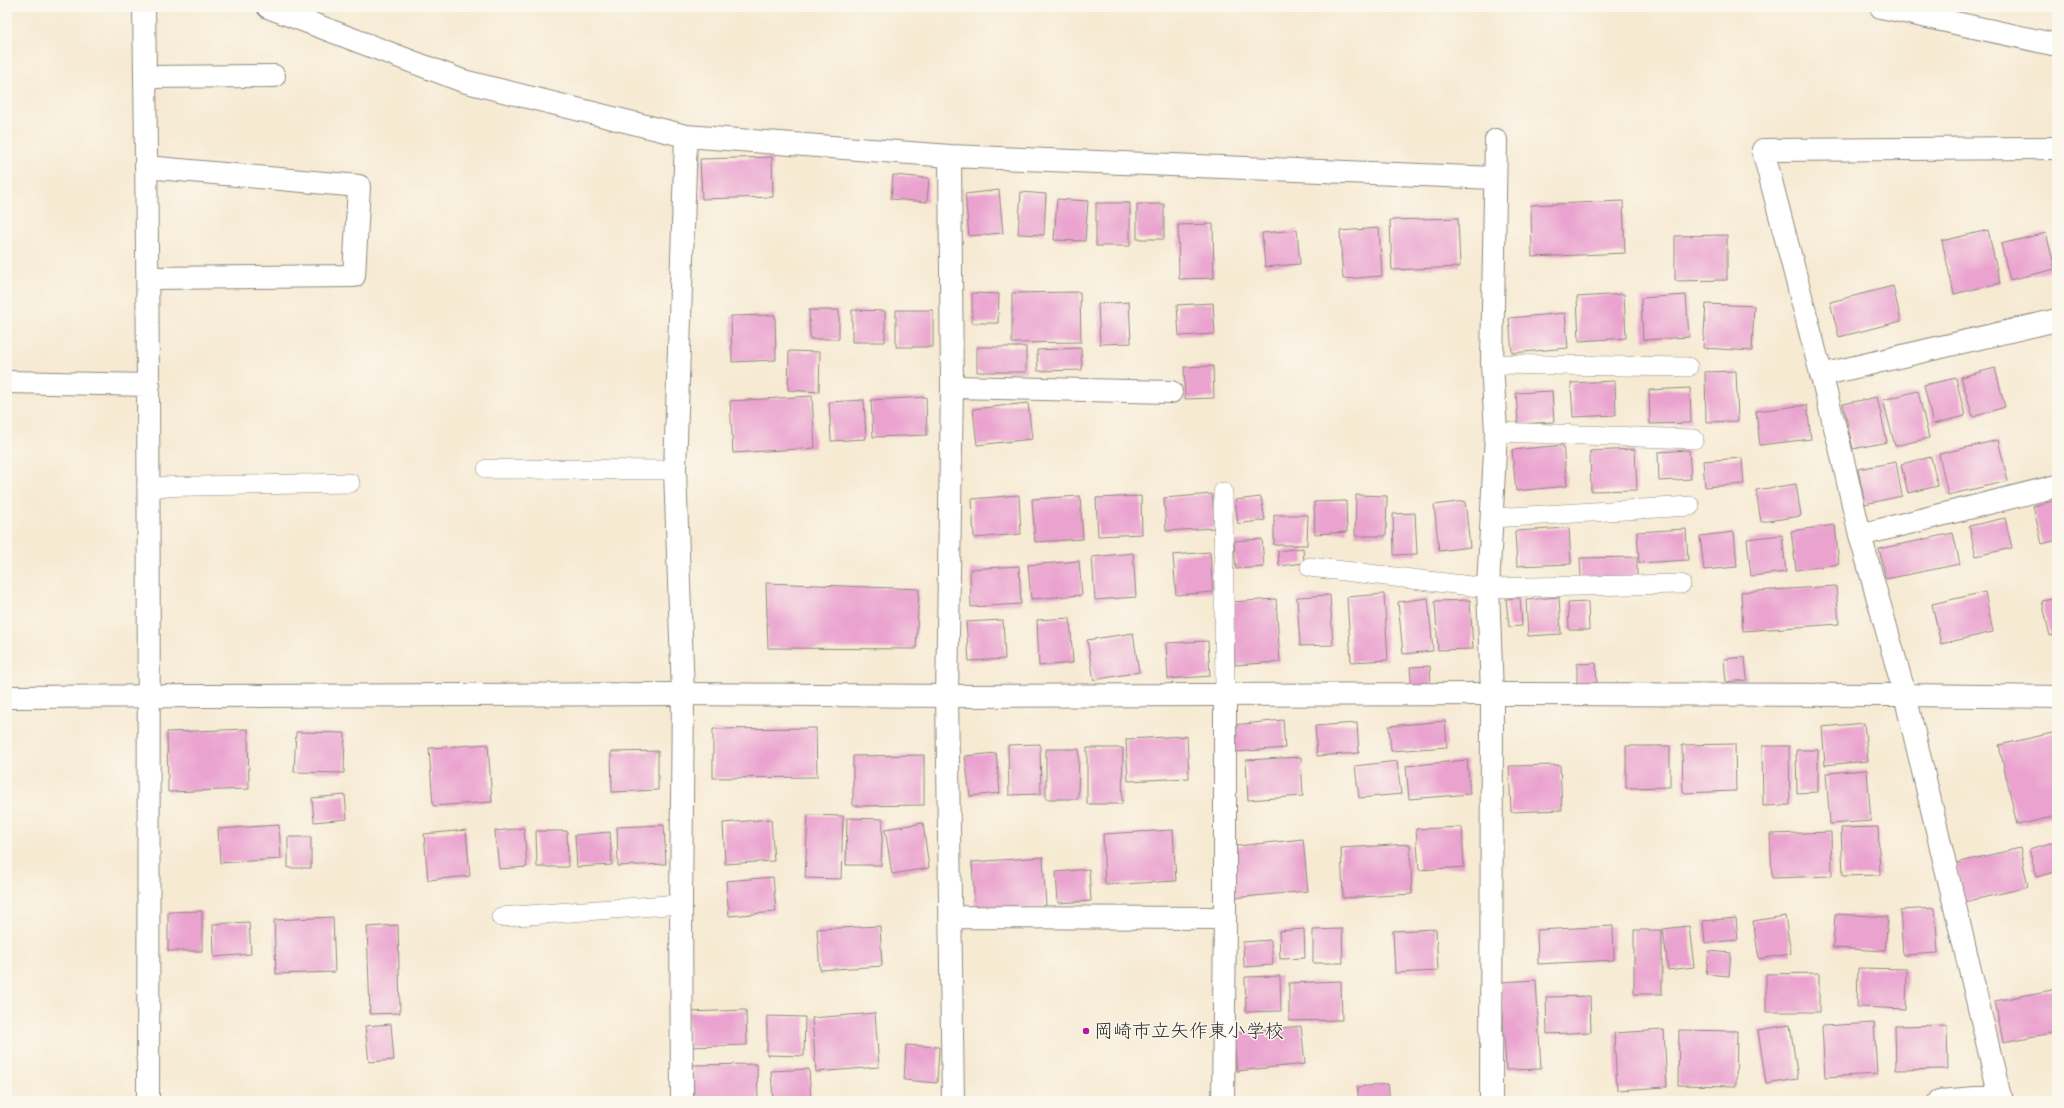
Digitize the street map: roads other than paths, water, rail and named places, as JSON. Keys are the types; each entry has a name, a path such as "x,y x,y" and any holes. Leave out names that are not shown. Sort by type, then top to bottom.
{"street":[{"path":"144,7 149,385 147,487 150,698 148,1101"},
{"path":"268,7 463,81 686,136 950,156 1495,178"},
{"path":"1881,7 2057,45"},
{"path":"145,77 274,76"},
{"path":"682,1101 681,904 683,694 675,470 686,136"},
{"path":"1491,1101 1492,694 1488,588 1493,518 1496,432 1492,364 1496,140"},
{"path":"1939,1101 2000,1098 1905,695 1860,535 1763,150 2057,148"},
{"path":"950,156 952,387 947,696 953,1101"},
{"path":"146,167 359,186 354,276 148,278"},
{"path":"1821,376 2057,320"},
{"path":"7,382 149,385"},
{"path":"952,387 1171,392"},
{"path":"1860,535 2057,486"},
{"path":"7,697 150,698 683,694 947,696 1492,694 2057,697"},
{"path":"1223,1101 1226,695"},
{"path":"951,917 1225,918"}],"lane":[{"path":"1492,364 1688,367"},
{"path":"1496,432 1694,439"},
{"path":"487,469 675,470"},
{"path":"147,487 350,483"},
{"path":"1223,492 1226,695"},
{"path":"1493,518 1690,506"},
{"path":"1310,567 1488,588 1681,584"},
{"path":"501,917 681,904"}],"place":[{"name":"岡崎市立矢作東小学校","path":"1086,1031"}]}
